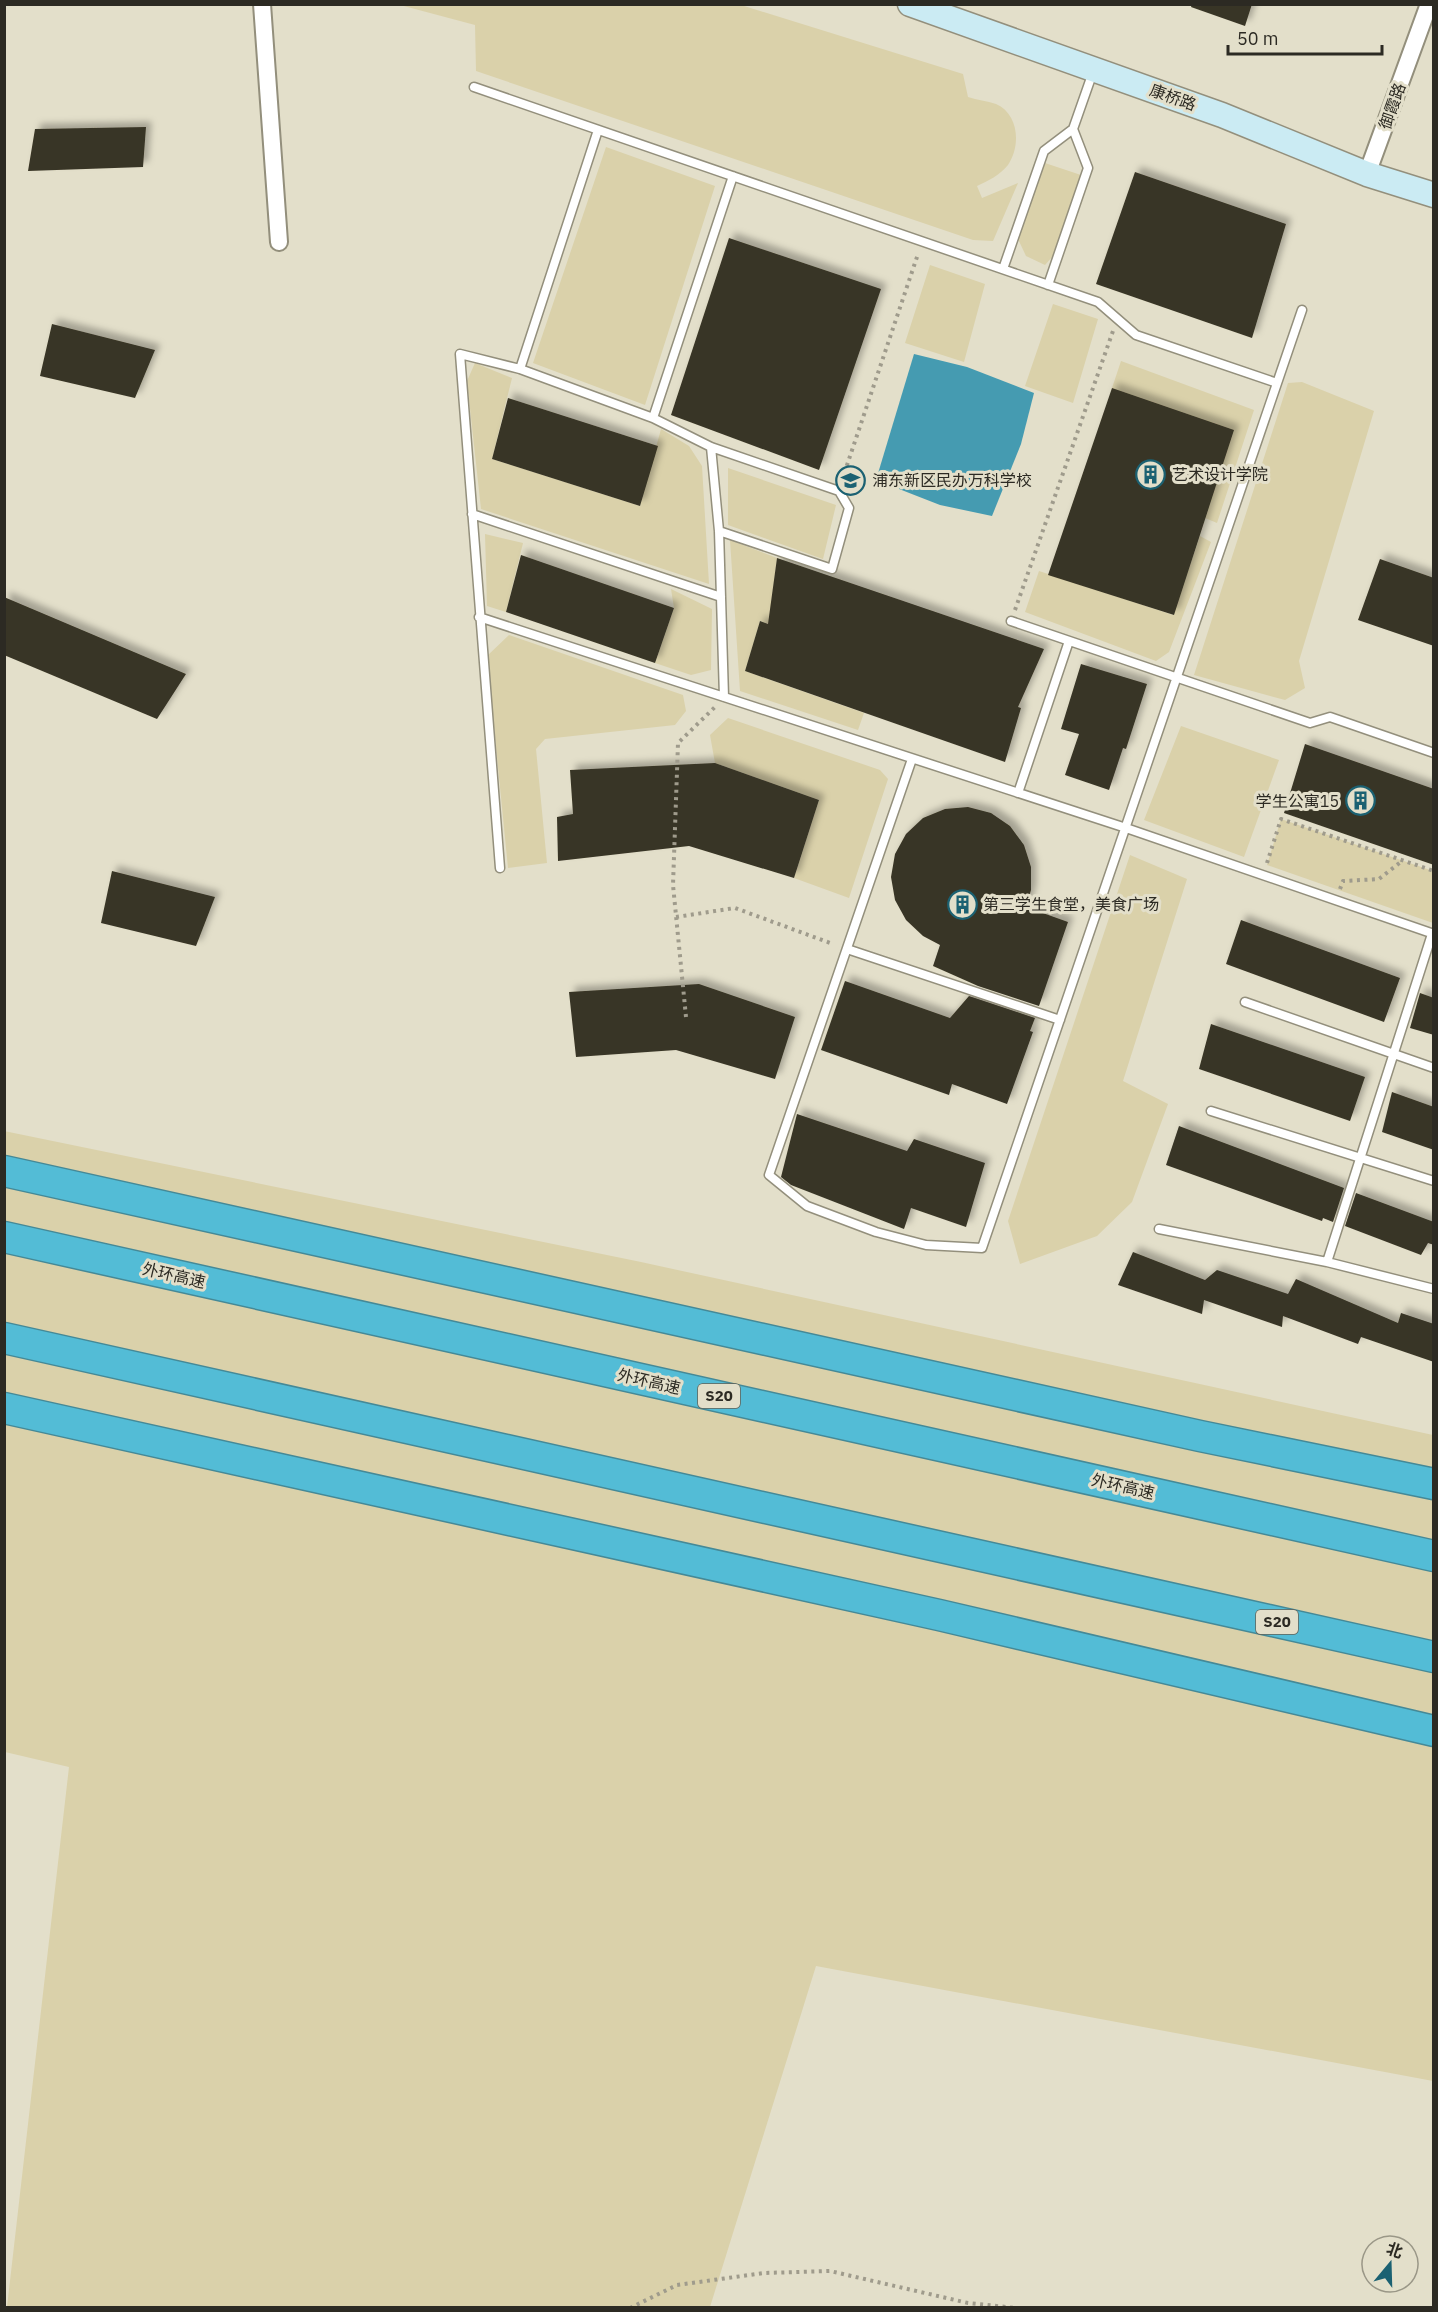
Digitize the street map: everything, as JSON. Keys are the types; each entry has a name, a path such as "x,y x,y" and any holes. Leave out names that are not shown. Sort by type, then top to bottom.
{"highway":[{"path":"4,1171 1200,1436 1434,1484"},
{"name":"外环高速","path":"4,1237 1434,1556"},
{"name":"S20","path":"4,1338 1434,1657"},
{"path":"4,1408 939,1615 1434,1731"}],"main road":[{"name":"康桥路","path":"910,4 1222,115 1367,174 1434,195"}],"street":[{"path":"262,4 279,242"},
{"name":"御霞路","path":"1367,174 1429,4"}],"lane":[{"path":"1003,269 1044,151 1073,129 1094,69"},
{"path":"474,87 1098,302 1136,335 1277,383"},
{"path":"1048,285 1088,168 1073,129"},
{"path":"520,369 598,130"},
{"path":"653,418 733,177"},
{"path":"912,759 769,1175 807,1206 876,1232 926,1245 982,1248 1302,310"},
{"path":"500,868 460,354 520,369 653,418 711,447 838,491 849,508 832,569 719,531"},
{"path":"711,447 719,531 724,698"},
{"path":"472,514 721,597"},
{"path":"479,617 1126,828 1433,934 1327,1262"},
{"path":"1011,621 1310,723 1330,717 1434,753"},
{"path":"1018,793 1069,641"},
{"path":"847,949 1060,1020"},
{"path":"1245,1002 1434,1068"},
{"path":"1211,1111 1360,1160 1434,1181"},
{"path":"1159,1229 1327,1262 1434,1289"}],"path":[{"path":"838,491 922,242"},
{"path":"1011,621 1117,319"},
{"path":"686,1017 673,885 678,743 724,698"},
{"path":"1263,876 1281,819 1434,872"},
{"path":"1336,901 1343,881 1379,879 1403,861"},
{"path":"676,917 735,908 847,949"},
{"path":"630,2307 676,2285 764,2273 830,2271 968,2303 1016,2307"}],"shaded area":[{"path":"400,5 741,5 963,74 968,97 996,104 1004,109 1016,131 1015,149 1008,165 998,175 977,186 982,198 1018,183 993,241 973,240 476,71 475,25"},
{"path":"606,147 715,186 645,405 533,363"},
{"path":"1045,163 1081,175 1053,256 1045,265 1026,256 1018,239"},
{"path":"930,265 985,284 964,362 905,343"},
{"path":"1053,304 1098,319 1073,403 1025,386"},
{"path":"1121,361 1254,410 1217,523 1205,518 1112,388"},
{"path":"475,363 512,378 492,459 640,506 661,429 689,446 702,466 709,584 481,509 467,381"},
{"path":"1302,382 1374,411 1299,661 1305,688 1285,700 1194,675 1288,383"},
{"path":"728,468 836,505 823,559 728,525"},
{"path":"485,534 523,543 506,612 487,606"},
{"path":"1200,536 1211,542 1169,652 1156,661 1025,612 1039,571 1173,615"},
{"path":"730,540 777,558 771,605 784,629 760,621 745,671 864,713 858,730 740,691"},
{"path":"671,589 712,609 711,670 691,675 655,663 674,608"},
{"path":"509,635 683,695 686,711 675,725 545,739 536,749 547,863 508,868 487,656"},
{"path":"728,718 880,770 888,779 849,898 794,878 819,800 715,763 710,735"},
{"path":"1181,726 1279,760 1244,857 1144,820"},
{"path":"1281,819 1433,871 1433,923 1267,865"},
{"path":"1130,855 1187,879 1123,1081 1168,1104 1132,1202 1097,1236 1020,1264 1008,1221"},
{"path":"4,1131 641,1262 1433,1435 1433,2081 816,1966 710,2307 7,2307 69,1767 5,1752"}],"water":[{"path":"914,354 967,367 1034,393 1021,444 992,516 940,505 876,480"}],"building":[{"path":"1192,4 1252,4 1245,26 1191,7"},
{"path":"146,127 143,167 28,171 35,129"},
{"path":"1135,172 1286,224 1252,338 1096,284"},
{"path":"729,238 881,289 819,470 671,415"},
{"path":"52,324 155,350 135,398 40,376"},
{"name":"艺术设计学院","path":"1112,388 1234,430 1174,615 1048,575"},
{"path":"508,398 658,446 640,506 492,459"},
{"path":"521,555 674,608 655,663 506,612"},
{"path":"777,558 1044,649 1018,707 1021,708 1005,762 745,671 760,621 768,624"},
{"path":"1380,559 1434,578 1434,646 1358,620"},
{"path":"4,597 186,674 157,719 4,655"},
{"path":"1081,664 1147,684 1126,749 1123,748 1109,790 1065,775 1079,734 1061,729"},
{"name":"学生公寓15","path":"1305,744 1434,789 1434,865 1284,813"},
{"path":"715,763 819,800 794,878 689,846 558,861 557,817 573,814 570,770"},
{"name":"第三学生食堂，美食广场","path":"968,807 991,813 1010,826 1024,845 1031,867 1031,890 1026,907 1068,922 1039,1006 978,986 933,966 940,945 923,936 906,920 895,900 891,877 895,854 906,834 923,818 945,809"},
{"path":"112,871 215,897 196,946 101,923"},
{"path":"1241,920 1400,978 1384,1022 1226,964"},
{"path":"845,981 950,1018 969,996 1035,1018 1030,1031 1033,1032 1007,1104 952,1084 949,1095 821,1050"},
{"path":"699,984 795,1017 775,1079 676,1050 576,1057 569,992"},
{"path":"1420,993 1434,998 1434,1035 1410,1028"},
{"path":"1211,1024 1365,1077 1350,1121 1199,1069"},
{"path":"1392,1092 1434,1107 1434,1150 1382,1132"},
{"path":"797,1114 907,1151 914,1139 985,1163 966,1227 911,1208 904,1229 791,1185 781,1177"},
{"path":"1179,1126 1344,1188 1333,1222 1323,1218 1322,1221 1166,1165"},
{"path":"1356,1193 1434,1222 1434,1245 1428,1243 1421,1255 1345,1226"},
{"path":"1133,1252 1205,1280 1217,1270 1288,1294 1296,1279 1398,1323 1401,1313 1434,1324 1434,1362 1361,1337 1358,1344 1283,1316 1282,1327 1204,1300 1202,1314 1118,1285"}],"place":[{"name":"艺术设计学院","path":"1151,474"},
{"name":"浦东新区民办万科学校","path":"851,480"},
{"name":"学生公寓15","path":"1360,801"},
{"name":"第三学生食堂，美食广场","path":"962,904"}]}
